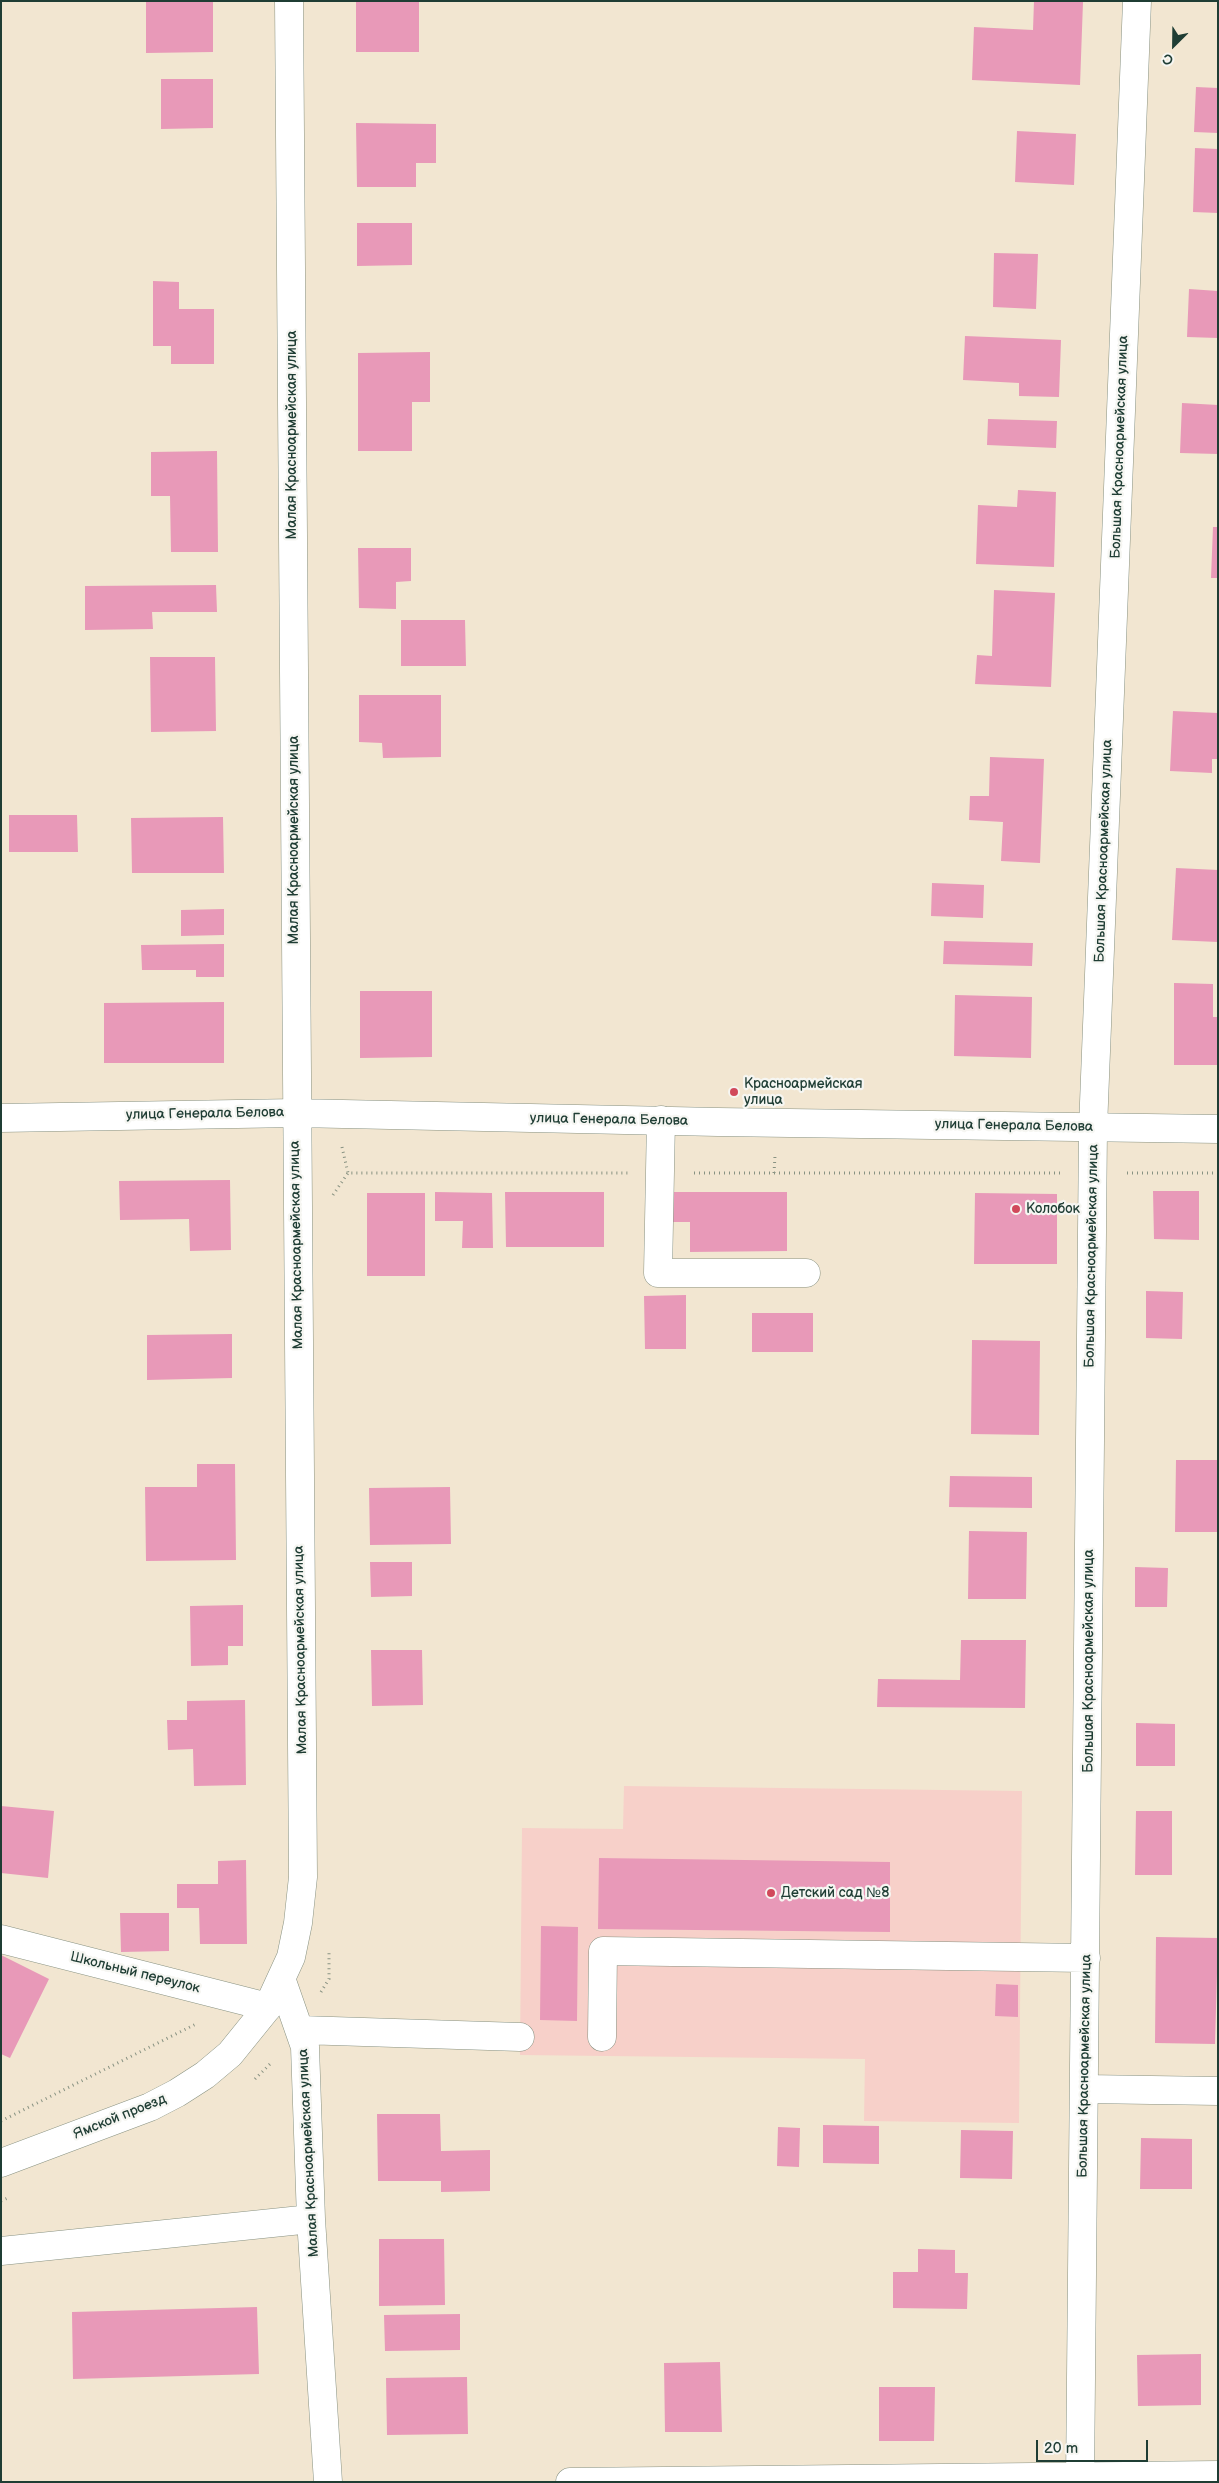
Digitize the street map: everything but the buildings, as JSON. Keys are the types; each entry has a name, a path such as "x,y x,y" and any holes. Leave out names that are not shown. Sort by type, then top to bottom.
{"street":[{"name":"Малая Красноармейская улица","path":"289,1 303,1877 298,1923 291,1957 282,1981 301,2030 305,2047 312,2219 328,2482"},
{"name":"Большая Красноармейская улица","path":"1080,2479 1093,1128 1137,1"},
{"name":"улица Генерала Белова","path":"1,1118 296,1113 1218,1129"},
{"path":"661,1120 658,1273 806,1273"},
{"name":"Школьный переулок","path":"1,1938 256,2004"},
{"path":"602,2037 603,1951 1086,1958"},
{"name":"Ямской проезд","path":"1,2163 150,2107 205,2075 230,2054 256,2004 282,1981"},
{"path":"301,2030 520,2037"},
{"path":"1084,2089 1218,2091"},
{"path":"1,2251 312,2219"},
{"path":"570,2482 1080,2479 1218,2475"}],"path":[{"path":"330,1199 348,1173 1218,1174"},
{"path":"252,2082 301,2030 329,1979 329,1940"},
{"path":"1,2121 256,2004"},
{"path":"1,2201 19,2194"}],"shaded area":[{"name":"Детский сад №8","path":"624,1786 1022,1791 1019,2123 864,2121 865,2059 520,2055 522,1828 623,1829"}],"place":[{"name":"Красноармейская улица","path":"734,1092"},
{"name":"Колобок","path":"1016,1209"},
{"name":"Детский сад №8","path":"771,1893"}]}
